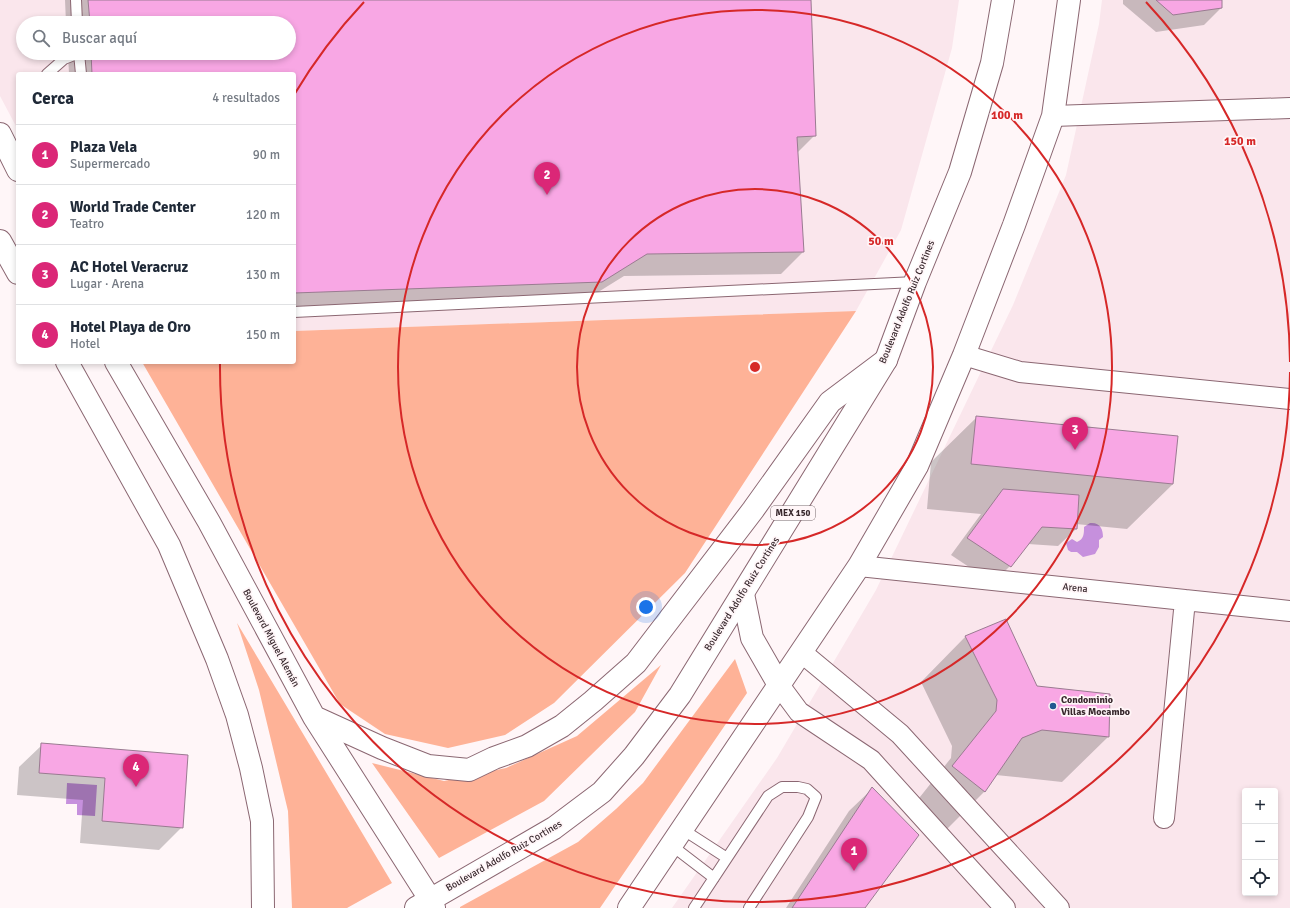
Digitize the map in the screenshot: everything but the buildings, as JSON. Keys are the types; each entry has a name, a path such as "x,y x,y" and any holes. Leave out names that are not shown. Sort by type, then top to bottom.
{"main road":[{"name":"Boulevard Adolfo Ruiz Cortines","path":"427,905 554,828 602,792 634,756 680,695 886,360 915,282 960,172 992,63 1003,0"},
{"path":"629,908 859,566 917,466 964,355 1014,225 1053,116 1069,0"},
{"path":"0,134 16,166"},
{"path":"0,241 16,269"},
{"path":"314,717 382,748 428,766 469,770 494,758 527,746 562,726 636,663 753,510 830,402 886,360"},
{"path":"68,364 169,545 217,659 238,715 262,820 263,908"},
{"name":"Boulevard Miguel Alemán","path":"117,364 209,522 314,717 427,905"},
{"path":"743,594 752,638 779,685"}],"street":[{"path":"1053,116 1290,108"},
{"path":"964,355 1020,372 1290,399"},
{"name":"Arena","path":"859,566 1290,611"},
{"path":"1164,818 1185,600"},
{"path":"801,652 900,734 1059,908"},
{"path":"779,685 799,712 871,760 1005,908"}],"lane":[{"path":"76,0 77,16"},
{"path":"49,72 63,60"},
{"path":"80,60 81,72"},
{"path":"296,312 915,282"},
{"path":"694,908 768,796 782,786 798,786 807,789 816,797 808,817 749,908"},
{"path":"677,837 727,858"},
{"path":"677,837 714,878"}],"shaded area":[{"path":"0,0 959,0 952,48 901,230 856,311 296,331 296,72 16,72 16,126 0,96"},
{"path":"1102,0 1290,0 1290,908 672,908 777,758 876,590 1013,305 1066,175 1099,24"},
{"path":"856,311 685,573 554,703 505,735 448,748 385,734 340,704 143,364 296,364 296,331"},
{"path":"1090,523 1099,525 1103,534 1103,537 1099,540 1099,547 1095,554 1083,557 1077,552 1071,552 1068,550 1066,543 1072,539 1077,542 1081,539 1084,534 1084,527"},
{"path":"237,623 392,883 347,908 292,908 288,811 259,690"},
{"path":"735,659 747,693 600,908 460,908 578,842 616,809 643,783"},
{"path":"661,665 635,712 544,801 439,858 372,763 444,781 506,768 577,736"},
{"path":"67,783 97,785 95,816 77,815 77,804 66,804"}],"place":[{"name":"World Trade Center","path":"547,195"},
{"name":"AC Hotel Veracruz","path":"1075,450"},
{"name":"Condominio Villas Mocambo","path":"1053,706"},
{"name":"Hotel Playa de Oro","path":"136,787"},
{"name":"Plaza Vela","path":"854,871"}]}
